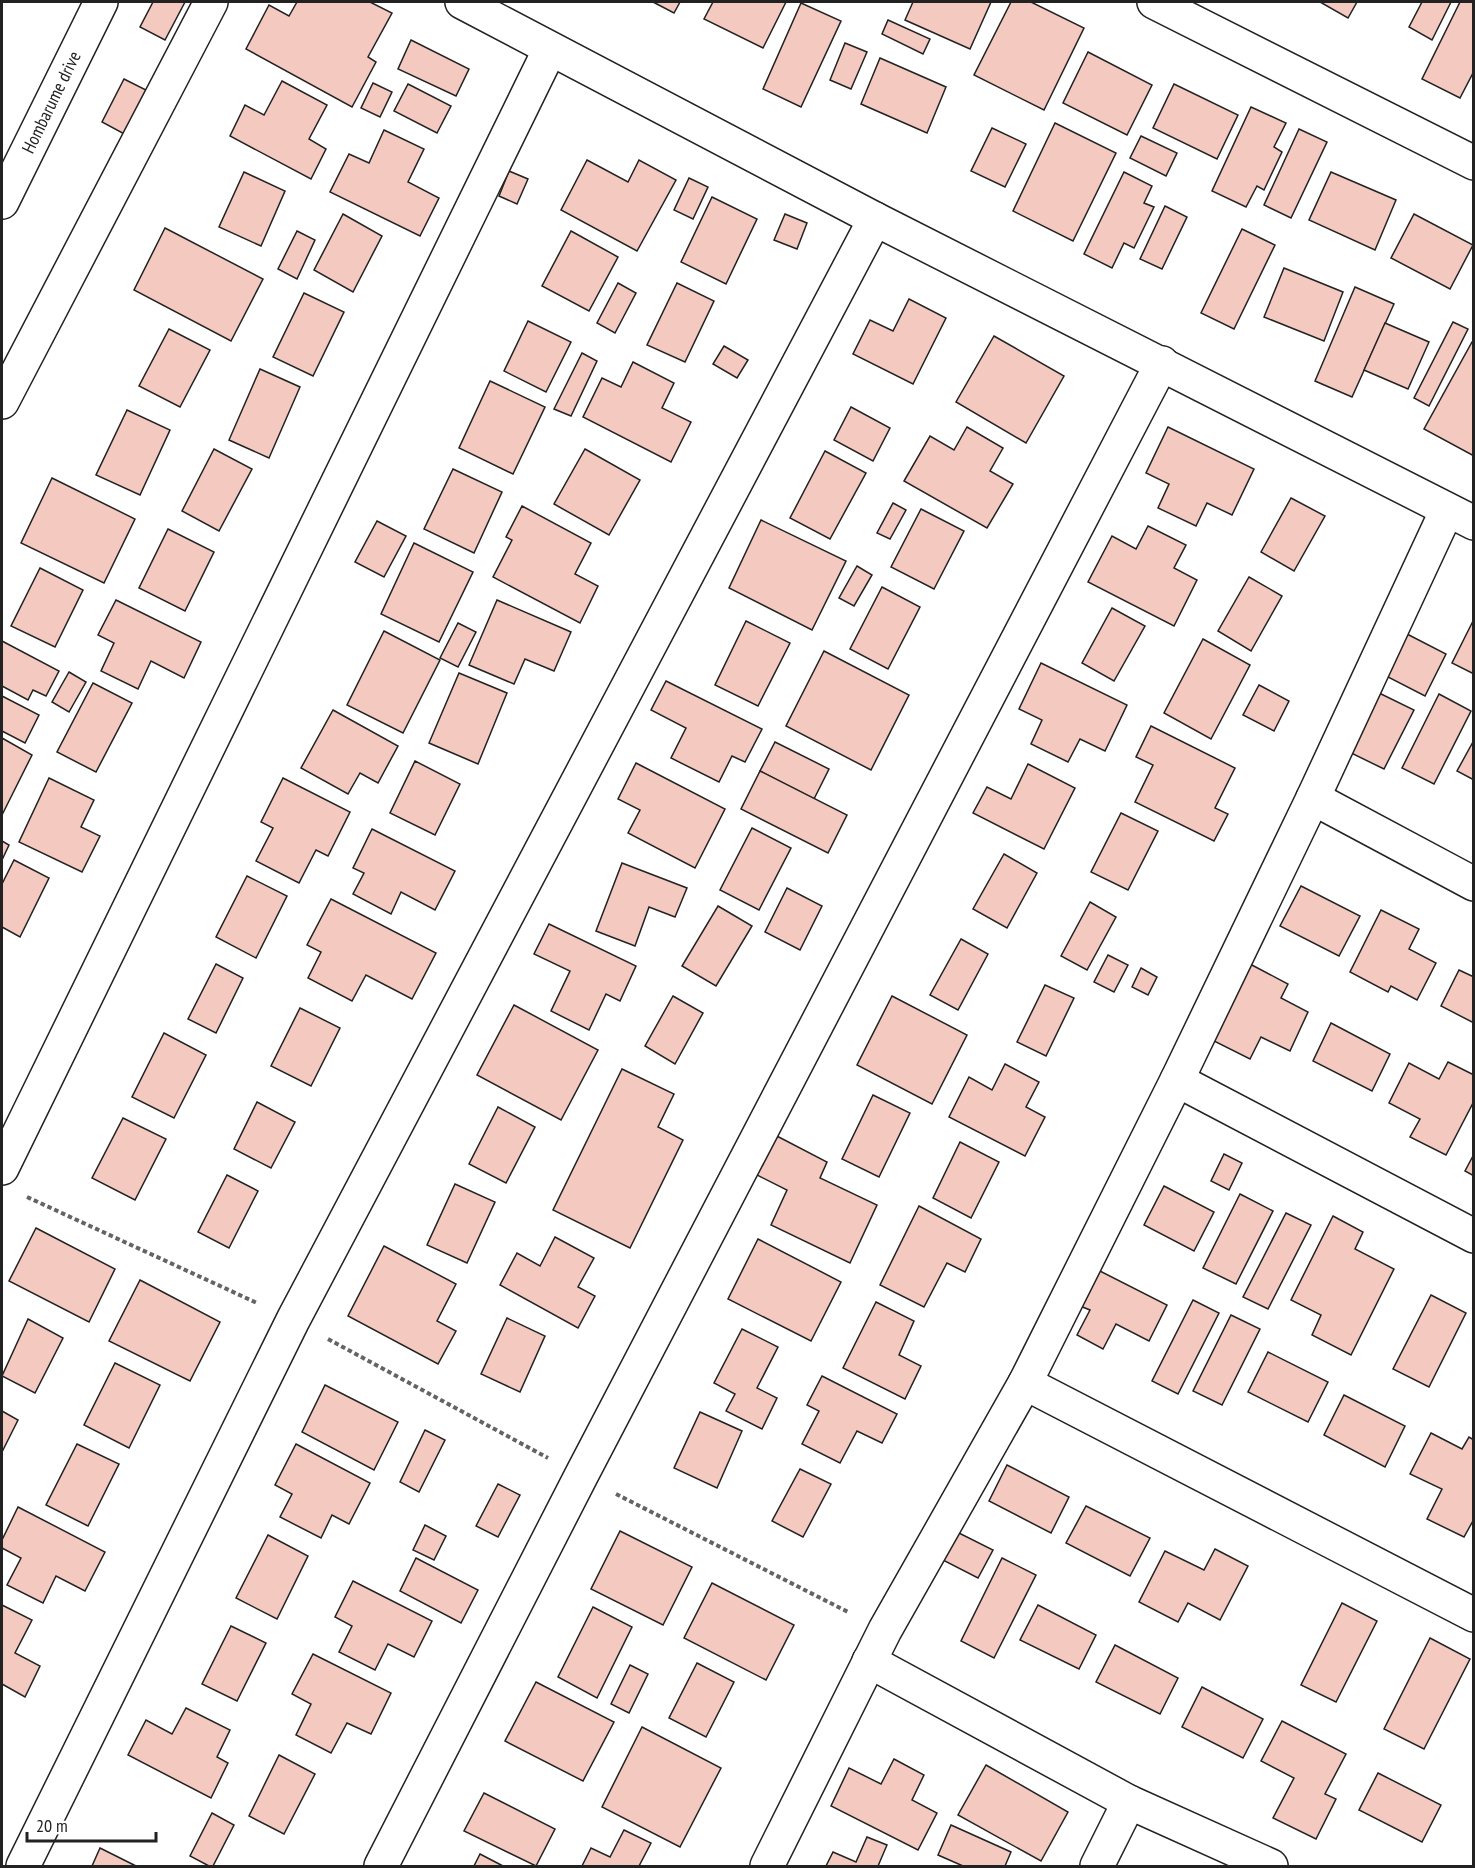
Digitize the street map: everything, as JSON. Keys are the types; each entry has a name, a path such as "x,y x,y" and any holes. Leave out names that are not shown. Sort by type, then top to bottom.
{"street":[{"name":"Hombarume drive","path":"2,202 101,2"},
{"path":"2,402 212,2"},
{"path":"462,2 875,219 1162,363 1460,517 1313,798 1177,1080 1025,1383 885,1630 766,1866"},
{"path":"1154,2 1473,163"},
{"path":"2,1167 550,49"},
{"path":"23,1866 293,1320 875,219"},
{"path":"381,1866 581,1476 1162,363"},
{"path":"1313,798 1473,884"},
{"path":"1177,1080 1473,1236"},
{"path":"1025,1383 1473,1615"},
{"path":"869,1661 1129,1802 1271,1866"},
{"path":"1097,1866 1129,1802"}],"path":[{"path":"23,1195 293,1320 581,1476 885,1630"}],"building":[{"path":"153,2 185,2 165,40 140,27"},
{"path":"297,2 370,2 392,13 368,57 376,62 352,107 246,49 269,5 289,16"},
{"path":"653,2 680,2 674,13"},
{"path":"713,2 786,2 763,48 704,19"},
{"path":"913,2 991,2 970,49 905,20"},
{"path":"1011,2 1031,2 1084,28 1044,110 974,75"},
{"path":"1320,2 1357,2 1348,18"},
{"path":"1422,2 1451,2 1432,40 1409,27"},
{"path":"1460,2 1474,2 1474,71 1460,98 1422,79"},
{"path":"801,3 841,21 801,107 763,89"},
{"path":"888,20 930,39 923,54 882,34"},
{"path":"411,40 469,69 456,96 398,69"},
{"path":"845,43 867,52 851,89 830,80"},
{"path":"1088,52 1152,85 1127,135 1063,103"},
{"path":"880,58 946,87 927,133 861,104"},
{"path":"124,79 150,92 128,136 102,122"},
{"path":"282,81 327,105 309,139 326,149 311,179 230,136 245,105 264,115"},
{"path":"373,83 392,92 380,117 361,108"},
{"path":"408,84 451,106 437,133 394,111"},
{"path":"1174,84 1238,115 1217,159 1153,128"},
{"path":"1251,107 1286,123 1274,147 1282,152 1264,190 1257,186 1246,207 1212,191"},
{"path":"1055,123 1116,153 1073,241 1013,211"},
{"path":"992,128 1026,144 1005,187 971,171"},
{"path":"1299,129 1327,142 1291,218 1264,205"},
{"path":"384,130 424,149 408,182 439,198 420,236 330,192 349,154 369,163"},
{"path":"1141,136 1177,153 1166,176 1130,158"},
{"path":"587,160 628,182 639,160 676,180 637,251 561,210"},
{"path":"509,171 528,179 517,204 499,196"},
{"path":"244,172 285,191 261,246 219,227"},
{"path":"1124,172 1152,186 1144,203 1154,207 1134,248 1124,243 1112,268 1084,254"},
{"path":"1331,172 1396,200 1375,250 1309,220"},
{"path":"689,178 708,187 693,219 674,210"},
{"path":"712,197 757,219 726,284 681,262"},
{"path":"1165,206 1187,217 1162,269 1140,259"},
{"path":"343,214 382,236 353,292 314,270"},
{"path":"785,214 807,223 797,249 774,240"},
{"path":"1414,214 1473,245 1450,289 1391,258"},
{"path":"165,228 263,279 231,341 134,290"},
{"path":"1242,229 1275,245 1234,329 1201,313"},
{"path":"297,231 315,240 297,279 278,269"},
{"path":"571,231 618,257 589,311 542,286"},
{"path":"1284,268 1343,292 1324,341 1264,317"},
{"path":"618,283 636,293 615,333 597,323"},
{"path":"677,283 714,301 685,362 647,345"},
{"path":"1355,287 1394,304 1352,397 1315,381"},
{"path":"304,293 344,312 313,376 273,357"},
{"path":"909,299 946,318 913,384 853,354 870,320 893,331"},
{"path":"528,321 571,342 546,392 504,371"},
{"path":"1453,322 1468,329 1429,406 1414,398"},
{"path":"1385,323 1429,342 1408,389 1364,370"},
{"path":"169,329 210,350 180,407 139,386"},
{"path":"994,336 1064,376 1026,443 956,402"},
{"path":"1474,342 1474,456 1424,429"},
{"path":"724,346 748,360 737,378 713,364"},
{"path":"582,353 597,361 571,416 554,409"},
{"path":"633,362 674,383 662,408 691,422 671,462 583,417 602,378 621,387"},
{"path":"260,369 300,387 269,458 229,440"},
{"path":"490,381 545,407 513,474 459,448"},
{"path":"851,407 890,428 873,461 834,440"},
{"path":"127,410 170,430 140,495 96,475"},
{"path":"967,427 1003,448 990,471 1013,484 987,528 904,481 930,436 954,450"},
{"path":"1168,427 1254,469 1232,515 1207,503 1196,526 1158,508 1169,484 1146,473"},
{"path":"214,449 252,469 219,531 182,511"},
{"path":"585,449 640,480 609,535 554,504"},
{"path":"825,451 866,473 830,539 790,518"},
{"path":"453,469 502,492 474,553 424,529"},
{"path":"52,478 135,519 104,583 21,543"},
{"path":"1291,498 1325,516 1294,571 1261,552"},
{"path":"893,503 906,510 890,539 877,533"},
{"path":"522,506 591,543 575,574 598,586 580,623 493,577 512,540 506,537"},
{"path":"921,509 964,531 934,589 891,567"},
{"path":"761,520 846,561 812,630 729,588"},
{"path":"377,521 406,536 384,577 355,562"},
{"path":"1148,526 1186,545 1174,568 1197,580 1174,626 1088,582 1112,536 1136,549"},
{"path":"168,529 214,552 185,611 139,588"},
{"path":"414,543 473,572 439,642 381,614"},
{"path":"857,566 872,575 854,606 839,598"},
{"path":"40,568 83,590 55,647 11,626"},
{"path":"1249,577 1282,596 1251,651 1218,631"},
{"path":"882,587 920,607 888,669 850,649"},
{"path":"116,600 201,642 184,678 151,661 138,689 101,671 114,643 98,635"},
{"path":"497,600 571,632 554,671 525,659 514,684 469,665"},
{"path":"1112,608 1145,626 1114,681 1082,663"},
{"path":"1474,619 1474,674 1452,663"},
{"path":"746,621 790,643 758,706 715,685"},
{"path":"458,623 476,632 458,667 440,658"},
{"path":"384,631 440,660 403,733 347,705"},
{"path":"1407,634 1446,654 1425,696 1386,676"},
{"path":"1203,639 1250,665 1211,739 1164,713"},
{"path":"2,641 59,671 46,696 33,690 28,700 2,686"},
{"path":"824,651 909,695 871,770 786,726"},
{"path":"1041,663 1127,705 1105,751 1080,739 1068,762 1031,744 1042,720 1019,709"},
{"path":"69,672 86,682 69,712 52,702"},
{"path":"459,673 507,693 478,764 429,743"},
{"path":"666,681 762,729 745,762 732,756 719,782 671,758 686,728 651,710"},
{"path":"93,683 132,703 96,772 57,752"},
{"path":"1259,685 1289,701 1274,731 1243,715"},
{"path":"1375,691 1414,710 1384,769 1345,750"},
{"path":"1439,694 1471,711 1434,784 1402,768"},
{"path":"2,696 39,715 25,743 2,731"},
{"path":"333,710 398,746 378,783 360,773 348,794 301,768"},
{"path":"1151,726 1235,768 1215,808 1228,814 1214,841 1135,802 1153,765 1136,757"},
{"path":"2,738 32,755 2,815"},
{"path":"1474,740 1474,780 1457,771"},
{"path":"775,742 829,769 814,799 760,771"},
{"path":"415,761 460,784 435,835 390,813"},
{"path":"636,763 725,809 695,868 628,833 640,810 618,799"},
{"path":"1028,764 1075,788 1044,849 973,813 987,787 1011,799"},
{"path":"760,771 847,815 828,853 741,809"},
{"path":"49,778 94,800 81,827 100,836 82,872 19,842"},
{"path":"283,778 350,812 328,856 316,850 299,883 256,861 273,828 261,822"},
{"path":"1121,813 1158,831 1128,890 1091,872"},
{"path":"752,828 791,848 759,910 720,890"},
{"path":"372,829 455,871 435,910 401,892 391,914 353,894 364,873 353,868"},
{"path":"2,841 9,845 2,860"},
{"path":"1004,854 1037,873 1007,928 973,909"},
{"path":"14,860 49,878 20,937 2,927 2,884"},
{"path":"622,863 687,888 675,917 649,907 635,946 596,931"},
{"path":"247,876 287,896 256,958 216,937"},
{"path":"1301,886 1360,916 1339,956 1280,926"},
{"path":"787,888 822,906 800,950 765,932"},
{"path":"331,899 436,953 412,999 366,975 352,1001 308,978 321,952 307,945"},
{"path":"1090,902 1116,917 1087,970 1061,956"},
{"path":"718,906 752,926 716,986 682,966"},
{"path":"1381,910 1419,929 1409,949 1436,963 1417,1000 1391,986 1388,992 1350,972"},
{"path":"549,924 636,966 620,1001 606,994 589,1030 551,1011 570,971 534,954"},
{"path":"961,939 988,954 958,1010 930,995"},
{"path":"1108,955 1128,965 1114,992 1094,982"},
{"path":"216,964 243,978 216,1033 188,1019"},
{"path":"1250,964 1288,984 1281,998 1308,1012 1290,1051 1261,1037 1250,1059 1212,1040"},
{"path":"1141,968 1157,977 1148,995 1132,987"},
{"path":"1459,970 1474,977 1474,1023 1441,1006"},
{"path":"1045,985 1074,998 1046,1056 1017,1042"},
{"path":"673,996 703,1013 675,1064 645,1046"},
{"path":"892,996 967,1035 932,1104 857,1065"},
{"path":"514,1005 598,1050 561,1120 477,1075"},
{"path":"300,1008 340,1028 311,1086 271,1066"},
{"path":"1331,1023 1390,1054 1372,1091 1313,1061"},
{"path":"164,1033 206,1055 174,1118 132,1097"},
{"path":"1448,1062 1474,1075 1474,1101 1446,1155 1410,1137 1420,1119 1389,1103 1409,1063 1439,1079"},
{"path":"1005,1064 1039,1082 1026,1107 1045,1117 1025,1156 949,1117 969,1077 992,1090"},
{"path":"622,1069 674,1094 658,1127 683,1140 630,1248 553,1210"},
{"path":"873,1095 910,1113 879,1177 842,1159"},
{"path":"257,1102 295,1122 271,1168 234,1149"},
{"path":"498,1107 535,1127 506,1183 469,1164"},
{"path":"123,1118 166,1139 135,1200 92,1178"},
{"path":"773,1134 827,1162 820,1178 877,1205 850,1263 771,1225 787,1190 753,1173"},
{"path":"960,1142 999,1162 971,1218 933,1198"},
{"path":"1224,1154 1242,1163 1229,1190 1211,1181"},
{"path":"1474,1154 1474,1176 1465,1171"},
{"path":"227,1175 258,1191 229,1248 198,1232"},
{"path":"455,1184 495,1202 467,1263 427,1245"},
{"path":"1164,1186 1214,1212 1194,1251 1144,1225"},
{"path":"1240,1194 1273,1211 1236,1284 1203,1268"},
{"path":"919,1206 981,1239 965,1272 947,1263 924,1307 880,1285"},
{"path":"1286,1213 1311,1225 1268,1309 1243,1297"},
{"path":"1333,1216 1363,1232 1355,1249 1394,1269 1351,1355 1312,1335 1321,1315 1291,1300"},
{"path":"36,1228 115,1269 89,1322 9,1281"},
{"path":"555,1237 594,1258 578,1287 595,1296 578,1328 500,1285 517,1253 540,1266"},
{"path":"758,1239 841,1282 811,1341 728,1299"},
{"path":"384,1246 456,1284 437,1321 456,1331 438,1364 348,1316"},
{"path":"1098,1270 1167,1305 1149,1341 1116,1324 1103,1349 1077,1335 1090,1310 1080,1306"},
{"path":"140,1280 220,1322 190,1381 109,1341"},
{"path":"1431,1295 1466,1313 1429,1387 1393,1369"},
{"path":"1193,1300 1219,1313 1178,1394 1152,1381"},
{"path":"876,1302 914,1321 899,1355 921,1366 905,1399 843,1368"},
{"path":"1231,1315 1260,1329 1222,1405 1193,1391"},
{"path":"507,1318 545,1336 520,1392 481,1374"},
{"path":"28,1319 63,1338 35,1393 2,1376"},
{"path":"742,1329 778,1347 757,1388 777,1398 762,1429 726,1411 735,1394 714,1383"},
{"path":"1268,1352 1328,1382 1308,1422 1248,1392"},
{"path":"115,1363 160,1385 129,1448 84,1425"},
{"path":"822,1376 897,1414 882,1443 857,1431 840,1463 802,1444 819,1411 807,1405"},
{"path":"325,1385 398,1422 374,1470 302,1432"},
{"path":"1344,1395 1405,1426 1385,1467 1324,1435"},
{"path":"2,1411 18,1420 2,1452"},
{"path":"700,1412 742,1431 717,1488 674,1468"},
{"path":"425,1430 445,1440 419,1492 400,1482"},
{"path":"1431,1433 1462,1449 1469,1437 1474,1440 1474,1519 1464,1537 1427,1519 1442,1489 1410,1474"},
{"path":"77,1444 119,1464 88,1526 46,1505"},
{"path":"296,1444 370,1483 349,1524 332,1515 321,1538 280,1517 292,1494 275,1485"},
{"path":"1007,1465 1069,1497 1051,1533 989,1501"},
{"path":"800,1469 831,1484 803,1537 772,1521"},
{"path":"498,1484 520,1495 498,1537 476,1526"},
{"path":"1086,1506 1150,1538 1130,1576 1066,1543"},
{"path":"18,1507 105,1552 85,1591 56,1576 43,1603 7,1585 21,1558 2,1548 2,1540"},
{"path":"425,1525 446,1536 434,1560 413,1550"},
{"path":"949,1528 993,1550 978,1578 935,1556"},
{"path":"620,1531 692,1567 663,1625 591,1589"},
{"path":"268,1535 308,1556 277,1619 236,1598"},
{"path":"1215,1549 1248,1566 1220,1620 1188,1603 1178,1622 1139,1602 1165,1551 1204,1570"},
{"path":"416,1558 478,1590 461,1623 400,1591"},
{"path":"1002,1558 1036,1575 994,1658 961,1641"},
{"path":"353,1581 432,1621 414,1657 388,1644 375,1670 339,1652 352,1626 335,1617"},
{"path":"712,1583 794,1625 766,1680 684,1638"},
{"path":"1342,1603 1377,1621 1336,1702 1301,1685"},
{"path":"2,1605 32,1620 15,1653 40,1666 25,1697 2,1684"},
{"path":"1038,1605 1096,1635 1079,1669 1020,1640"},
{"path":"593,1607 632,1627 597,1698 558,1677"},
{"path":"231,1626 266,1643 237,1701 202,1684"},
{"path":"1430,1638 1470,1659 1424,1749 1384,1729"},
{"path":"1115,1645 1178,1678 1160,1714 1096,1682"},
{"path":"313,1654 391,1693 371,1734 347,1723 331,1753 296,1735 311,1704 292,1694"},
{"path":"697,1663 734,1682 706,1737 669,1718"},
{"path":"630,1665 648,1674 629,1713 611,1704"},
{"path":"536,1682 614,1722 583,1781 505,1741"},
{"path":"1202,1687 1263,1719 1243,1758 1182,1727"},
{"path":"186,1708 230,1730 217,1757 228,1763 211,1798 128,1755 146,1720 172,1734"},
{"path":"1282,1721 1346,1754 1325,1794 1336,1799 1316,1839 1273,1818 1294,1778 1261,1761"},
{"path":"642,1727 721,1768 680,1847 602,1807"},
{"path":"279,1755 315,1774 284,1834 249,1816"},
{"path":"894,1759 924,1775 912,1800 937,1813 918,1850 831,1806 849,1768 881,1784"},
{"path":"986,1765 1068,1812 1041,1861 958,1815"},
{"path":"1378,1773 1441,1805 1422,1842 1359,1810"},
{"path":"484,1793 555,1829 536,1866 464,1831"},
{"path":"212,1813 234,1825 213,1866 209,1866 190,1856"},
{"path":"951,1825 1011,1852 1005,1866 963,1866 938,1855"},
{"path":"624,1830 651,1843 639,1866 582,1866 591,1848 610,1857"},
{"path":"867,1837 887,1845 878,1866 826,1866 833,1852 856,1862"},
{"path":"100,1848 136,1866 92,1866"},
{"path":"480,1854 503,1866 474,1866"}]}
